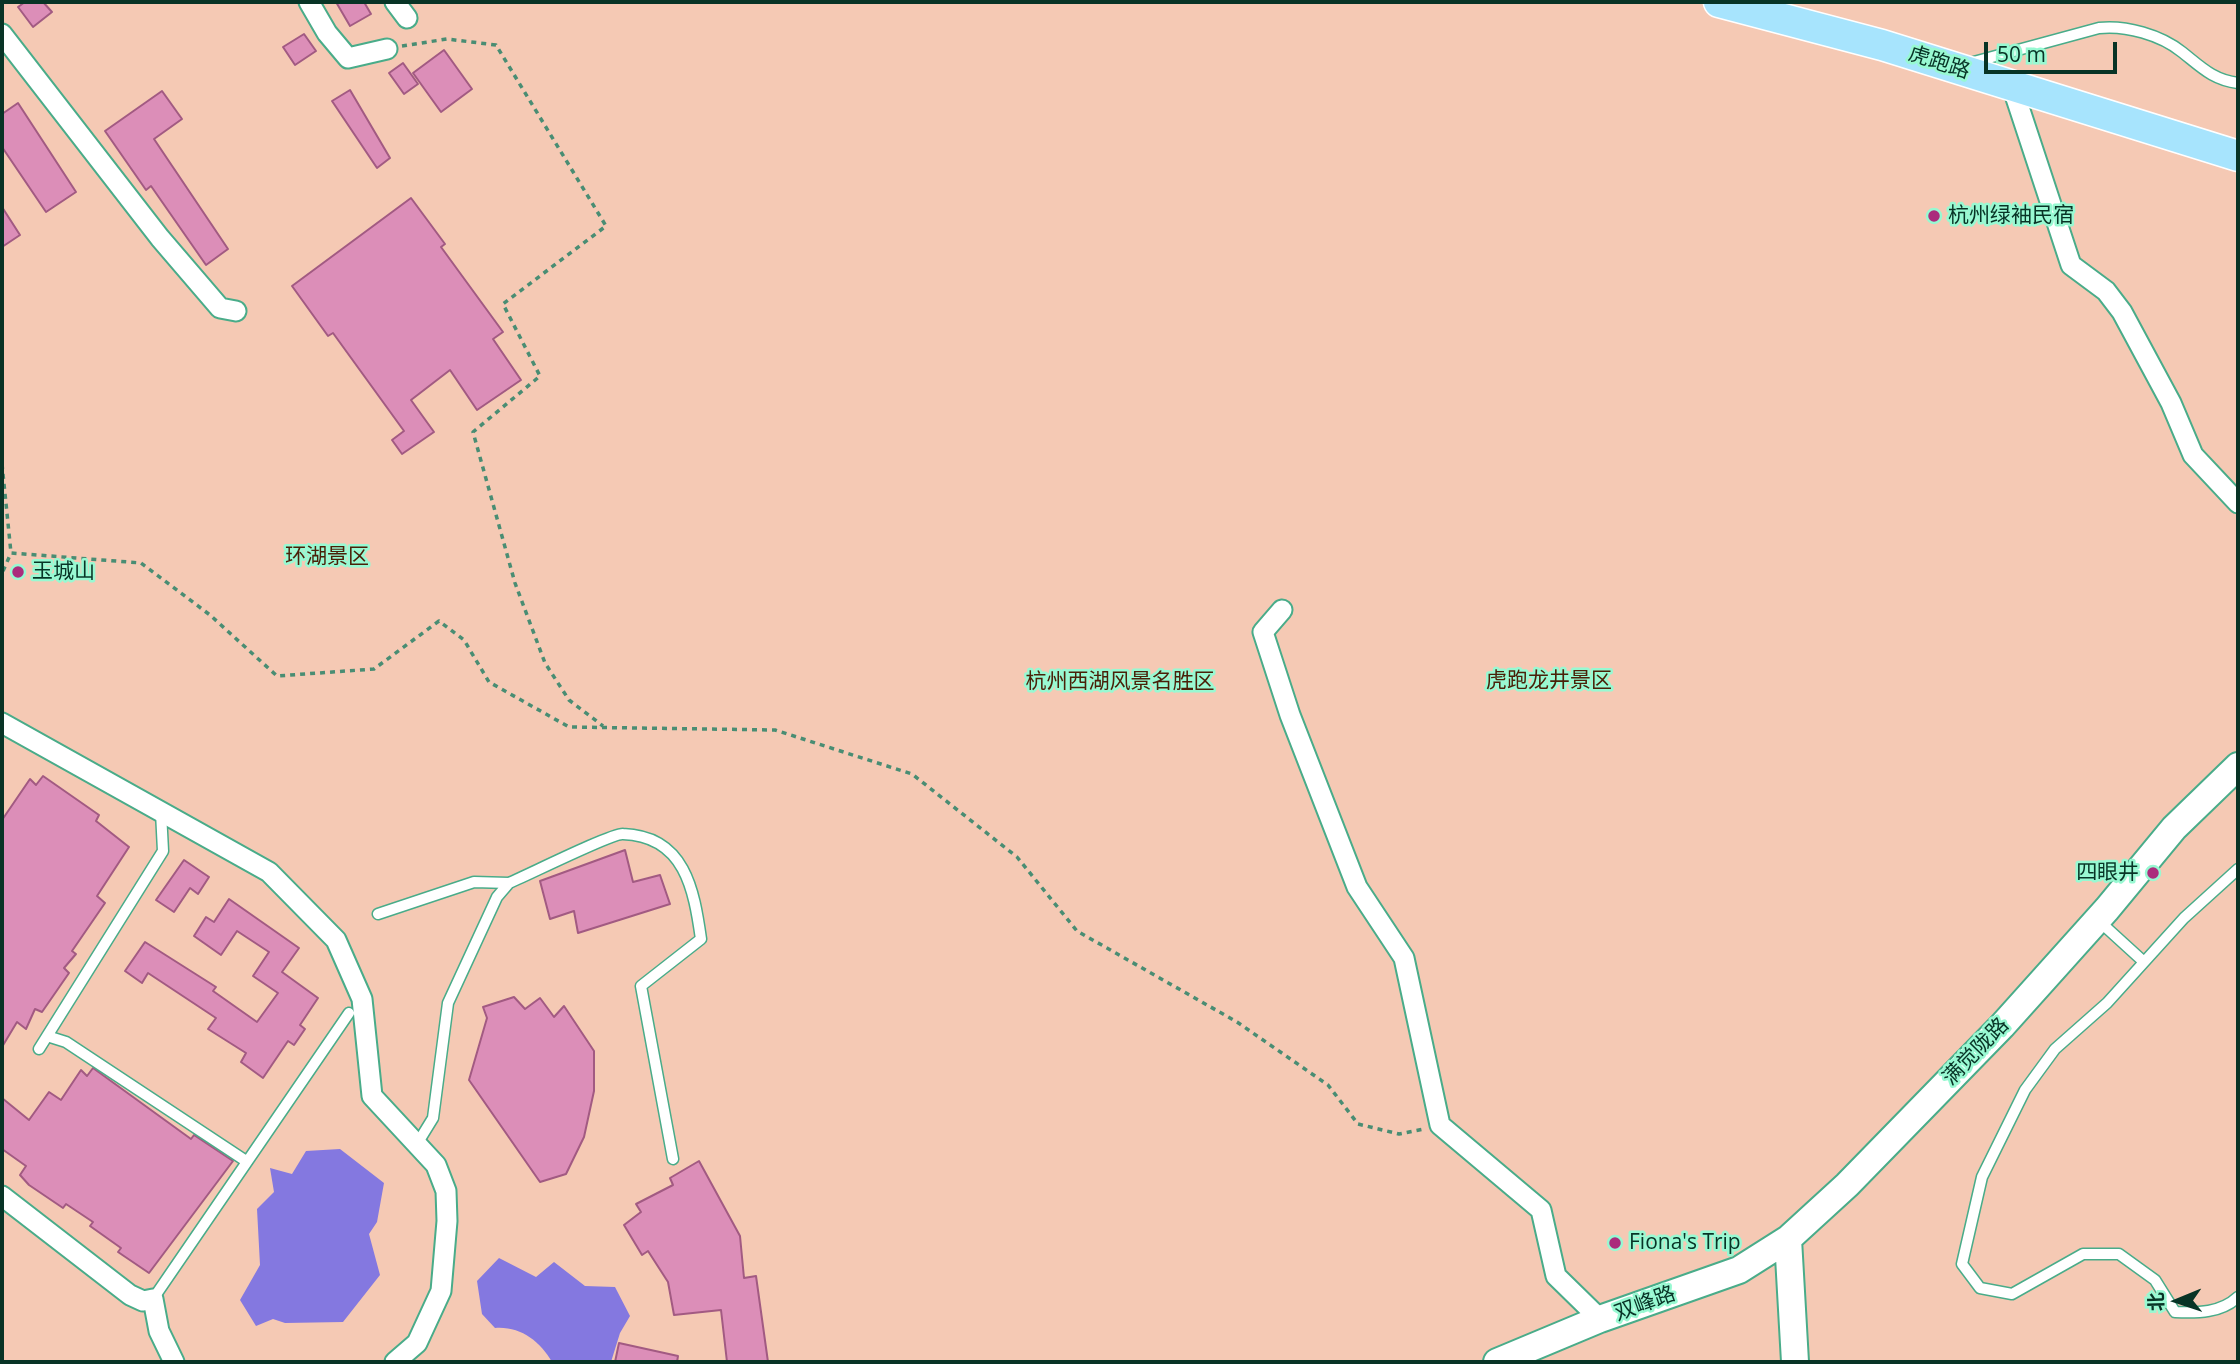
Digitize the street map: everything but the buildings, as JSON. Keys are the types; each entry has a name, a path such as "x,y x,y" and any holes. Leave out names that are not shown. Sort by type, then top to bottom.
{"main road":[{"name":"虎跑路","path":"1719,2 1952,67 2238,156"},
{"name":"满觉陇路","path":"1788,1239 1847,1185 2002,1026 2095,918 2107,909 2174,828 2238,766"},
{"name":"双峰路","path":"1497,1362 1600,1320 1739,1270 1788,1239"},
{"path":"1788,1239 1796,1362"}],"street":[{"path":"309,2 327,33 348,58 387,49"},
{"path":"395,2 407,18"},
{"path":"2,34 160,238 220,308 236,312"},
{"path":"2012,86 2071,265 2106,291 2122,312 2171,403 2193,455 2238,503"},
{"path":"1282,610 1263,632 1290,715 1357,887 1404,958 1440,1125 1541,1210 1556,1276 1600,1320"},
{"path":"2,723 270,872 336,940 362,999 372,1096 436,1165 446,1191 447,1220 441,1291 416,1343 395,1362"},
{"path":"2,1196 130,1295 144,1301 153,1299 159,1331 174,1362"}],"lane":[{"path":"1952,67 2099,27 2118,26 2179,50 2206,73 2238,83"},
{"path":"39,1049 163,851 160,811"},
{"path":"417,1144 433,1118 448,1003 497,897 509,883 621,833 653,842 676,855 694,892 701,939 641,986 673,1159"},
{"path":"2238,869 2184,918 2106,1003 2055,1049 2025,1090 1982,1177 1962,1264 1980,1288 2012,1294 2083,1254 2119,1254 2155,1280 2175,1312 2201,1313 2230,1305 2238,1297"},
{"path":"378,914 474,882 509,883"},
{"path":"2095,918 2144,962"},
{"path":"153,1299 349,1013"},
{"path":"47,1036 66,1042 246,1161"}],"path":[{"path":"387,49 447,39 496,45 606,226 503,304 540,376 473,432 515,583 545,663 569,701 605,727"},
{"path":"2,464 11,553 3,572"},
{"path":"11,553 141,563 210,615 277,676 374,669 439,621 464,640 489,682 569,727 775,730 912,774 1017,857 1077,932 1237,1021 1328,1085 1358,1124 1399,1134 1440,1125"}],"green space":[{"name":"虎跑龙井景区","path":"2,2 2238,2 2238,1362 2,1362"}],"shaded area":[{"path":"340,1149 384,1183 377,1222 369,1234 380,1275 343,1322 285,1323 273,1319 256,1326 240,1300 260,1265 257,1209 274,1192 270,1168 292,1174 306,1151"},
{"path":"499,1258 536,1277 554,1262 585,1286 615,1287 630,1316 620,1333 611,1362 552,1362 542,1348 528,1336 513,1330 495,1328 482,1314 477,1281"}],"place":[{"name":"杭州绿袖民宿","path":"1934,216"},
{"name":"玉城山","path":"18,572"},
{"name":"四眼井","path":"2153,873"},
{"name":"Fiona's Trip","path":"1615,1243"}],"park label":[{"name":"环湖景区","path":"327,557"},
{"name":"杭州西湖风景名胜区","path":"1120,682"}]}
